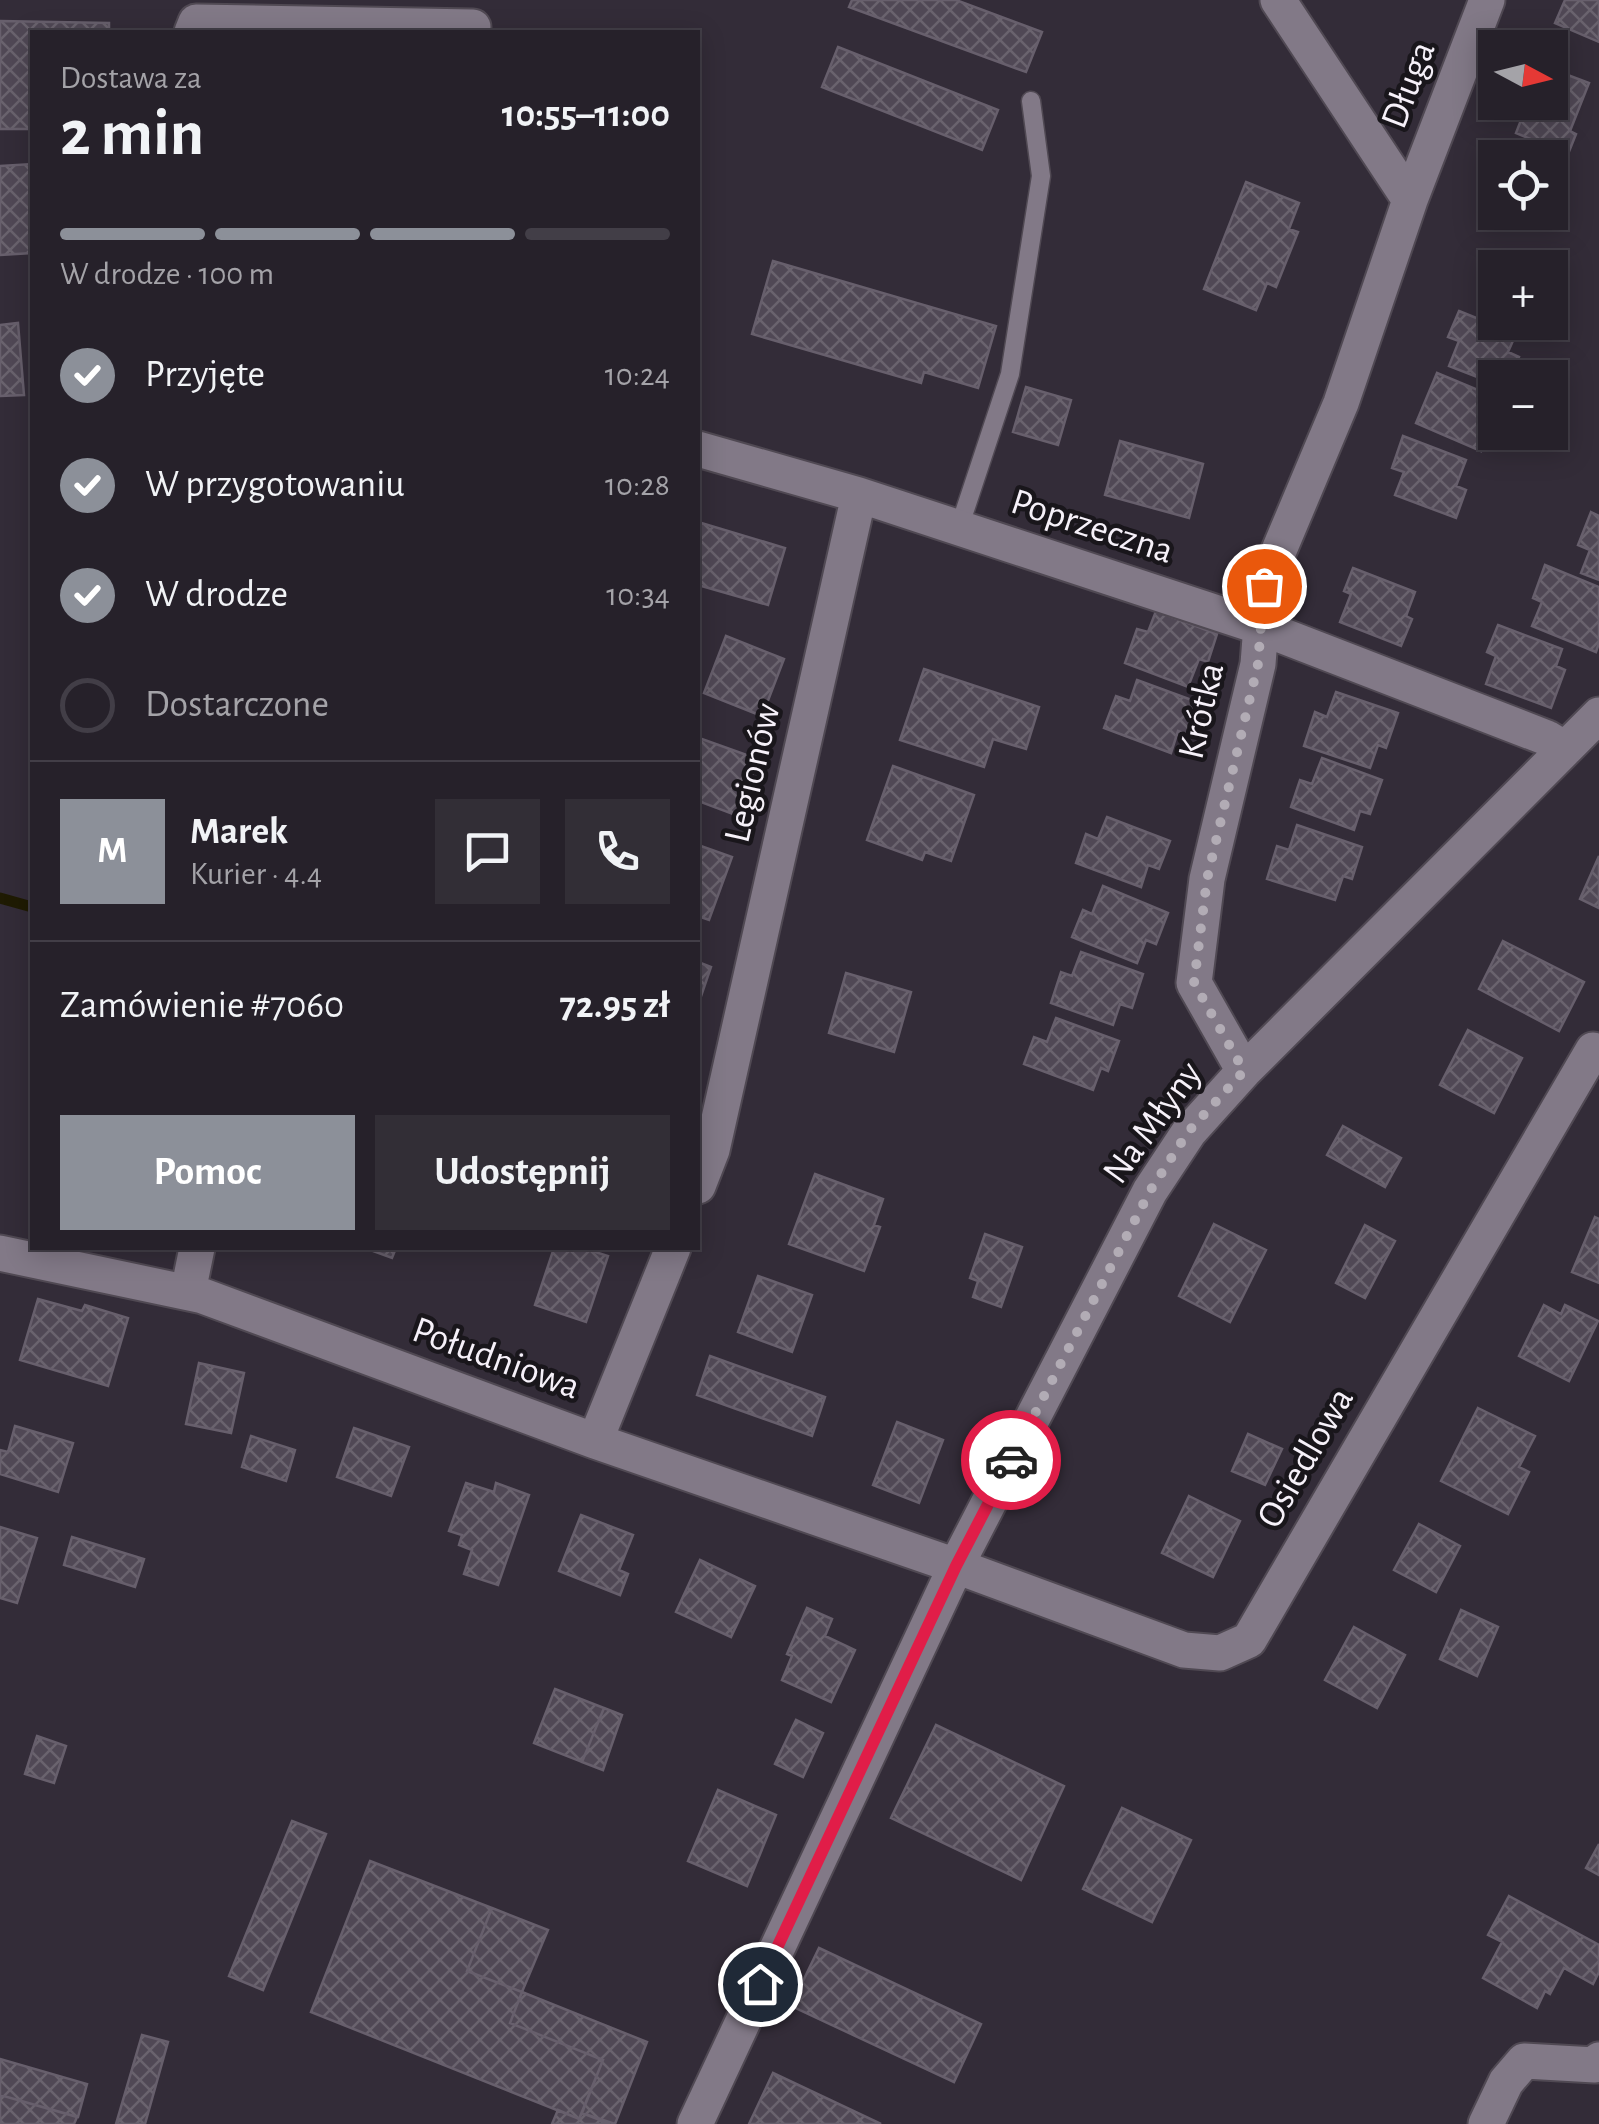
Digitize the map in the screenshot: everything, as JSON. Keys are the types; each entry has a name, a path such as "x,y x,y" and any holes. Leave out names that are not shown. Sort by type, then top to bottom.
{"street":[{"path":"1278,0 1410,200"},
{"name":"Długa","path":"1410,200 1487,0"},
{"path":"195,18 475,20"},
{"name":"Krótka","path":"1244,1071 1194,983 1207,879 1258,664 1264,586 1341,403 1410,200"},
{"name":"Poprzeczna","path":"700,450 859,494 1260,627 1547,738 1565,750"},
{"name":"Legionów","path":"700,1181 712,1150 859,494"},
{"name":"Na Młyny","path":"695,2124 956,1566 1150,1191 1188,1132 1244,1071 1599,715"},
{"name":"Osiedlowa","path":"956,1566 1184,1650 1220,1653 1249,1640 1592,1050"},
{"path":"188,1292 197,1250"},
{"path":"596,1440 672,1250"},
{"name":"Południowa","path":"0,1253 203,1296 956,1566"},
{"path":"1486,2124 1506,2082 1524,2061 1594,2064 1599,2060"}],"lane":[{"path":"959,528 1010,374 1041,176 1031,101"}],"building":[{"path":"852,0 956,0 1042,32 1026,72 849,7"},
{"path":"1565,0 1599,0 1599,42 1555,23"},
{"path":"0,21 109,23 109,30 30,30 30,129 0,129"},
{"path":"838,47 998,110 982,150 822,87"},
{"path":"1568,75 1589,83 1570,131 1576,134 1568,154 1568,140 1533,140 1516,133 1521,120 1568,120"},
{"path":"30,164 30,253 0,255 0,166"},
{"path":"1246,182 1299,203 1289,229 1298,232 1276,287 1267,283 1256,310 1204,289"},
{"path":"773,261 996,326 978,388 924,372 921,383 752,334"},
{"path":"1459,311 1478,319 1478,340 1513,340 1508,352 1519,357 1478,360 1478,377 1449,366 1459,341 1448,337"},
{"path":"18,323 24,395 0,396 0,325"},
{"path":"1437,373 1478,390 1478,450 1416,423"},
{"path":"1026,387 1071,400 1058,445 1013,432"},
{"path":"1403,436 1466,460 1456,486 1466,490 1456,518 1395,495 1404,472 1392,468"},
{"path":"1120,441 1203,464 1189,518 1105,495"},
{"path":"1591,512 1599,516 1599,580 1581,573 1590,550 1578,545"},
{"path":"700,523 785,548 768,605 700,586"},
{"path":"1545,565 1599,587 1596,652 1532,626 1542,602 1533,598"},
{"path":"1353,568 1415,592 1406,616 1412,619 1401,646 1340,622 1351,594 1344,591"},
{"path":"1156,611 1217,634 1208,662 1199,659 1188,687 1125,663 1137,629 1148,632"},
{"path":"1498,625 1562,649 1556,666 1565,670 1551,708 1486,684 1496,656 1487,652"},
{"path":"726,636 784,659 762,716 704,693"},
{"path":"924,669 1039,707 1026,749 993,739 984,767 900,740"},
{"path":"1137,680 1200,703 1188,735 1178,731 1171,753 1104,728 1116,696 1130,701"},
{"path":"1336,692 1398,713 1386,748 1378,745 1370,768 1304,746 1315,712 1327,717"},
{"path":"700,738 758,759 738,816 700,802"},
{"path":"1322,758 1382,780 1370,814 1360,811 1354,830 1291,807 1300,780 1312,784"},
{"path":"893,766 974,795 951,861 925,852 922,860 867,840"},
{"path":"1107,817 1170,841 1159,869 1148,865 1141,887 1076,863 1086,834 1098,839"},
{"path":"1297,825 1362,847 1352,879 1343,876 1335,900 1267,879 1277,846 1289,850"},
{"path":"700,846 732,857 709,920 700,917"},
{"path":"1599,856 1599,908 1580,899"},
{"path":"1103,886 1168,913 1156,944 1146,940 1137,963 1072,937 1083,910 1092,914"},
{"path":"1503,941 1584,982 1559,1031 1479,989"},
{"path":"1081,952 1143,974 1132,1008 1120,1004 1113,1025 1051,1003 1061,972 1072,976"},
{"path":"700,963 711,967 700,999"},
{"path":"846,973 911,992 894,1052 829,1033"},
{"path":"1056,1018 1119,1041 1108,1071 1101,1068 1093,1090 1024,1064 1034,1037 1047,1042"},
{"path":"1468,1030 1522,1058 1494,1113 1440,1085"},
{"path":"1343,1126 1401,1158 1385,1187 1327,1155"},
{"path":"815,1174 883,1199 874,1225 880,1227 864,1271 789,1244"},
{"path":"1595,1217 1599,1219 1599,1283 1572,1272"},
{"path":"1214,1224 1266,1250 1230,1322 1179,1296"},
{"path":"1365,1225 1395,1241 1365,1298 1336,1283"},
{"path":"985,1234 1022,1247 1001,1307 973,1297 978,1281 970,1278"},
{"path":"370,1250 395,1250 392,1258"},
{"path":"553,1250 589,1250 608,1256 586,1322 535,1305"},
{"path":"758,1276 812,1295 792,1352 738,1332"},
{"path":"38,1299 82,1311 85,1305 128,1318 108,1386 20,1360"},
{"path":"1544,1305 1561,1314 1565,1305 1598,1321 1569,1381 1519,1356"},
{"path":"710,1356 825,1397 812,1436 697,1395"},
{"path":"199,1363 244,1373 231,1433 186,1424"},
{"path":"1478,1408 1535,1436 1519,1467 1529,1472 1508,1514 1441,1481"},
{"path":"897,1422 943,1440 919,1503 873,1485"},
{"path":"15,1426 73,1443 58,1492 0,1474 0,1450 8,1452"},
{"path":"354,1428 409,1447 391,1496 337,1477"},
{"path":"1248,1434 1282,1449 1265,1485 1232,1471"},
{"path":"251,1436 295,1450 286,1481 242,1467"},
{"path":"466,1483 494,1492 496,1483 529,1495 498,1585 464,1574 472,1550 459,1545 462,1535 449,1531"},
{"path":"1189,1496 1240,1521 1213,1577 1162,1553"},
{"path":"581,1515 633,1535 619,1570 628,1574 620,1595 559,1571"},
{"path":"1419,1524 1460,1546 1436,1592 1394,1570"},
{"path":"0,1527 37,1538 17,1603 0,1598"},
{"path":"72,1537 144,1559 135,1587 64,1565"},
{"path":"700,1560 755,1586 731,1637 676,1612"},
{"path":"807,1608 832,1619 825,1636 855,1650 831,1702 782,1680 792,1656 787,1654"},
{"path":"1461,1610 1498,1627 1477,1676 1440,1659"},
{"path":"1354,1627 1405,1655 1377,1708 1325,1680"},
{"path":"555,1689 604,1708 582,1762 534,1743"},
{"path":"604,1708 622,1715 603,1770 582,1762"},
{"path":"796,1720 823,1733 803,1777 775,1764"},
{"path":"936,1725 1064,1786 1021,1880 891,1818"},
{"path":"37,1736 66,1746 54,1783 25,1774"},
{"path":"718,1790 776,1815 747,1886 688,1861"},
{"path":"1122,1808 1191,1840 1152,1922 1083,1889"},
{"path":"292,1821 326,1834 263,1990 229,1976"},
{"path":"1599,1844 1599,1875 1586,1868"},
{"path":"370,1861 492,1908 467,1971 522,1992 510,2023 603,2060 579,2119 311,2012"},
{"path":"1509,1896 1599,1945 1599,1972 1593,1984 1564,1968 1537,2008 1483,1978 1502,1942 1488,1935"},
{"path":"492,1908 548,1930 522,1992 467,1971"},
{"path":"819,1948 981,2024 954,2082 791,2006"},
{"path":"522,1992 647,2042 615,2124 582,2113 603,2060 510,2023"},
{"path":"142,2035 168,2042 145,2124 116,2124"},
{"path":"0,2059 87,2084 78,2117 0,2095"},
{"path":"773,2073 881,2124 749,2124"},
{"path":"0,2095 77,2117 74,2124 0,2124"},
{"path":"558,2110 579,2119 582,2113 610,2124 552,2124"}],"waterway":[{"path":"0,898 30,906"}],"way so far":[{"path":"1011,1460 1150,1191 1188,1132 1244,1071 1194,983 1207,879 1258,664 1264,586"}],"route":[{"path":"760,1984 956,1566 1011,1460"}]}
